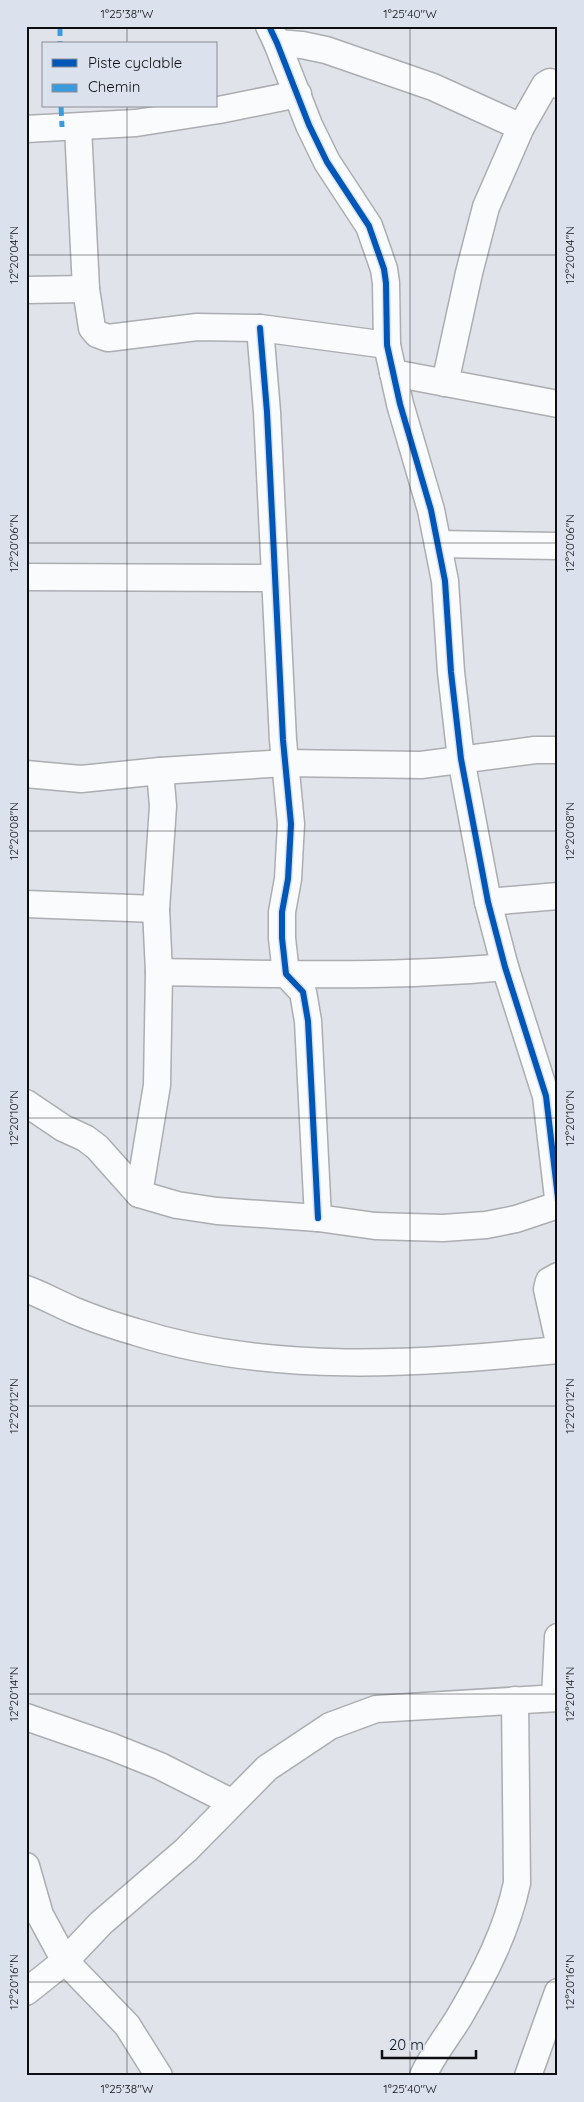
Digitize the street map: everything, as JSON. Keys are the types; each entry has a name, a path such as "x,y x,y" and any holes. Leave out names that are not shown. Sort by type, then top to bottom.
{"street":[{"path":"289,35 298,94 309,126 327,162 369,226 380,253 386,284 387,345 430,510 445,581 451,672 461,760 488,902 505,967 552,1092 558,1198"},
{"path":"289,35 326,50 433,87 521,127"},
{"path":"445,383 469,273 486,207 521,127 545,85 550,82 558,84"},
{"path":"26,130 136,123 210,112 298,94"},
{"path":"78,127 86,289 92,328 98,334 108,338 197,327 260,328 387,345"},
{"path":"26,290 86,289"},
{"path":"260,328 285,763 292,824 288,879 282,912 282,938 286,974 303,992 308,1021 318,1218"},
{"path":"393,373 558,404"},
{"path":"438,544 558,546"},
{"path":"26,577 275,578"},
{"path":"26,774 81,779 160,771 285,763 421,765 535,750 558,750"},
{"path":"139,1194 156,1085 159,972 156,909 163,806 160,771"},
{"path":"488,902 558,896"},
{"path":"26,904 156,909"},
{"path":"159,972 286,974 439,973 505,967"},
{"path":"26,1103 63,1128 85,1138 98,1147 139,1194 177,1205 217,1211 318,1218 375,1226 443,1228 486,1225 516,1219 558,1205"},
{"path":"558,1276 549,1281 547,1289 558,1338"},
{"path":"26,1289 74,1311 137,1333 218,1351 275,1358 374,1364 408,1363 558,1350"},
{"path":"26,1992 65,1961 101,1923 186,1850 266,1768 330,1726 376,1709 556,1698 558,1637"},
{"path":"423,2076 432,2057 460,2014 497,1946 513,1900 517,1883 514,1700"},
{"path":"27,1723 110,1746 160,1766 231,1802"},
{"path":"28,1881 40,1915 65,1961 127,2025 159,2076"},
{"path":"528,2076 558,1992"}],"marked path":[{"path":"60,26 60,42"},
{"path":"61,108 62,127"}],"cycle path":[{"path":"269,26 309,125 327,162 369,226 384,269 387,345 400,404 431,510 445,581 451,672 461,759 488,902 505,967 546,1096 558,1198"},
{"path":"260,328 267,412 283,740 291,824 288,879 282,912 282,938 286,974 303,992 308,1021 318,1218"}]}
